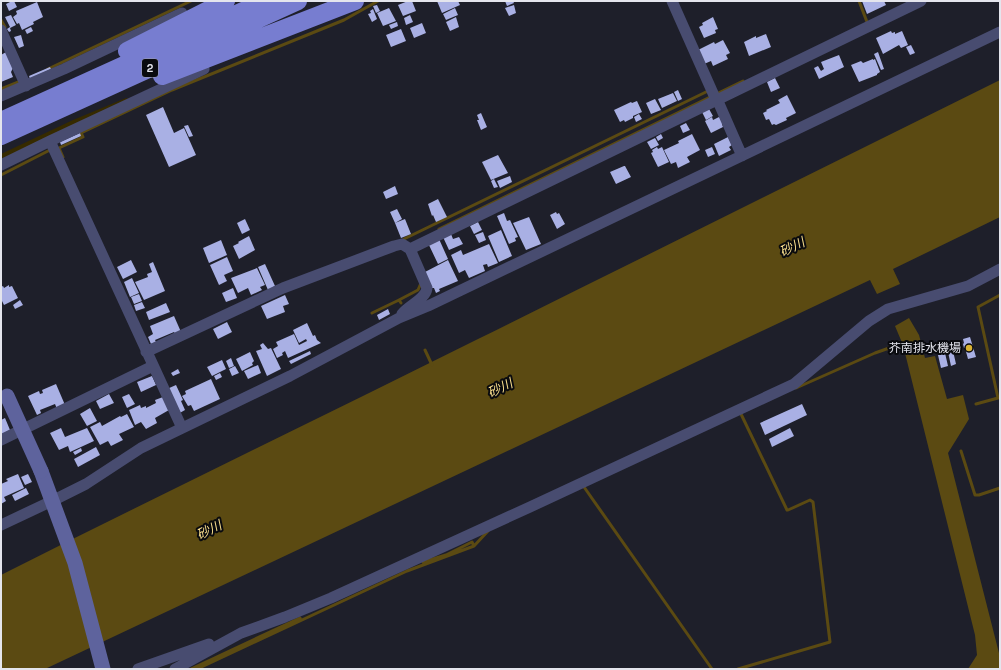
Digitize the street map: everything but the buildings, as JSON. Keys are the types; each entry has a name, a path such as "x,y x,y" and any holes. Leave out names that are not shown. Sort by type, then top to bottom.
{"highway":[{"path":"1,113 226,1"},
{"name":"2","path":"1,121 265,1"},
{"name":"2","path":"1,136 298,1"},
{"path":"69,105 106,98 172,71 356,1"}],"main road":[{"path":"4,392 41,471 59,517 75,563 103,668"}],"street":[{"path":"1,96 24,82 64,69 208,1"},
{"path":"1,166 173,82 331,17 356,1"},
{"path":"672,1 742,156"},
{"path":"410,249 715,98 921,1"},
{"path":"1,30 24,82"},
{"path":"1,525 86,484 141,448 290,376 399,318 428,306 1000,32"},
{"path":"50,141 149,351 154,369 182,428"},
{"path":"149,351 282,288 402,244 410,249 427,288 424,295 406,308 399,318"},
{"path":"138,669 285,617 332,598 530,507 794,384 869,321 888,309 968,286 1000,269"},
{"path":"1,440 154,369"},
{"path":"175,669 240,633"}],"shaded area":[{"path":"126,98 129,99 1,161 1,154 73,120"}],"water":[{"name":"砂川","path":"1000,80 1000,217 893,269 900,284 877,294 870,280 45,669 1,669 1,575"},
{"path":"909,318 919,335 925,358 935,356 947,399 963,395 969,419 948,453 1000,657 1000,669 968,669 977,655 975,635 903,345 895,326"}],"waterway":[{"path":"48,69 191,1"},
{"path":"63,157 59,148 83,137 81,133 172,90 344,20 378,1"},
{"path":"859,1 867,22"},
{"path":"1,20 5,27"},
{"path":"1,89 21,81"},
{"path":"439,229 743,81"},
{"path":"404,239 708,91"},
{"path":"1,175 50,150"},
{"path":"401,303 399,300 418,290 421,283"},
{"path":"976,404 998,398 978,307 1000,295"},
{"path":"372,313 399,300"},
{"path":"899,345 906,342"},
{"path":"796,388 892,347"},
{"path":"425,350 432,365"},
{"path":"738,669 830,642 813,502 810,500 787,510 741,414"},
{"path":"961,451 975,495 1000,488"},
{"path":"584,487 712,669"},
{"path":"197,669 407,571 474,546 488,531"},
{"path":"423,562 446,555 472,542 474,546"},
{"path":"191,669 300,618"}],"place":[{"name":"芥南排水機場","path":"969,348"}]}
